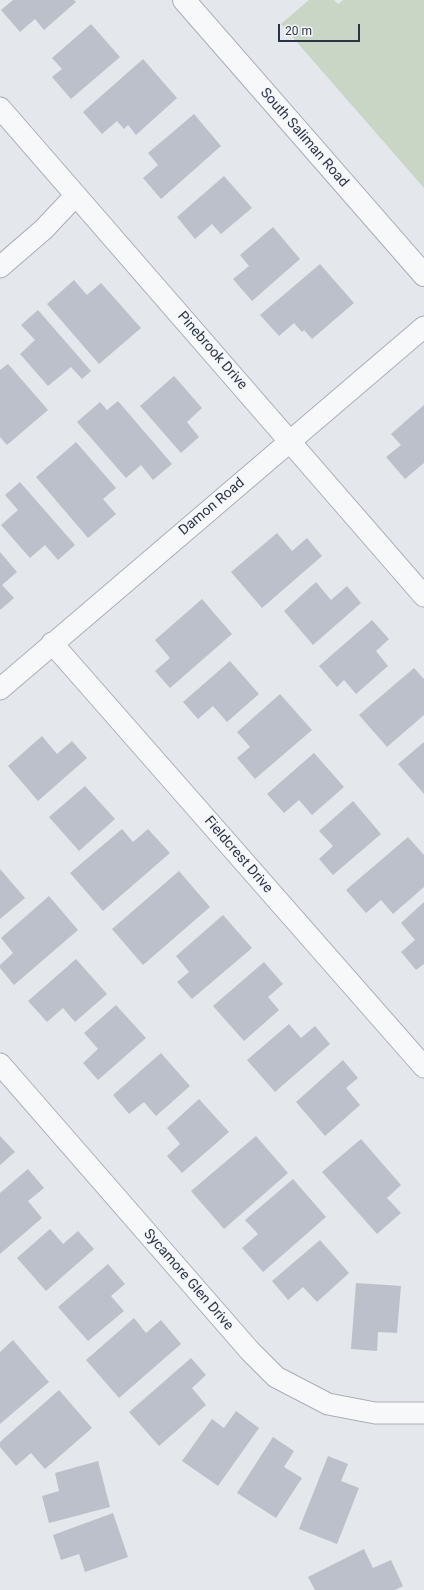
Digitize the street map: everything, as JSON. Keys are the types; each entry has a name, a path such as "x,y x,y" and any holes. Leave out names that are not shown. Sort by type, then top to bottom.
{"street":[{"name":"South Saliman Road","path":"184,0 424,275"},
{"name":"Pinebrook Drive","path":"0,108 424,596"},
{"path":"0,267 44,229 76,195"},
{"name":"Damon Road","path":"0,689 52,643 424,327"},
{"name":"Fieldcrest Drive","path":"52,643 424,1067"},
{"name":"Sycamore Glen Drive","path":"0,1064 250,1351 276,1377 328,1404 375,1413 424,1413"}],"green space":[{"path":"309,0 334,0 338,4 343,0 424,0 424,188 281,24"}],"building":[{"path":"13,0 74,0 76,2 44,30 35,19 20,32 1,10"},
{"path":"91,24 120,57 71,99 52,77 62,69 52,58"},
{"path":"143,59 177,98 136,135 128,125 124,129 117,121 102,134 83,112"},
{"path":"194,114 221,146 161,199 143,178 158,165 148,153"},
{"path":"224,176 252,208 221,234 212,224 195,239 177,217"},
{"path":"273,227 300,259 252,301 233,279 249,266 240,255"},
{"path":"320,264 354,303 312,339 304,330 302,332 294,323 279,336 260,315"},
{"path":"74,280 87,295 101,283 141,328 99,364 47,304"},
{"path":"38,310 91,371 82,379 71,367 48,386 20,354 35,340 21,325"},
{"path":"8,364 48,410 7,445 0,437 0,370"},
{"path":"174,376 202,408 187,422 199,437 181,453 140,406"},
{"path":"118,401 172,464 153,480 141,465 126,478 77,422 100,402 107,410"},
{"path":"424,405 424,463 405,479 386,457 401,445 391,434"},
{"path":"76,442 116,488 103,499 116,514 88,538 36,477"},
{"path":"20,482 75,545 58,560 45,545 30,558 1,525 18,510 5,495"},
{"path":"277,533 292,551 307,538 322,556 262,608 231,572"},
{"path":"0,552 17,572 2,585 14,598 0,610"},
{"path":"316,582 331,600 347,586 361,603 313,645 284,611"},
{"path":"202,599 232,634 170,688 155,671 170,658 155,640"},
{"path":"372,620 389,639 376,651 388,666 356,694 344,680 337,687 319,666"},
{"path":"230,661 259,694 227,722 213,706 198,719 183,702"},
{"path":"414,668 424,679 424,715 387,747 359,715"},
{"path":"280,694 312,730 255,779 237,758 250,747 237,732"},
{"path":"42,736 57,754 72,741 87,758 38,801 8,766"},
{"path":"424,742 424,794 398,764"},
{"path":"314,753 344,787 312,815 299,800 284,813 267,794"},
{"path":"85,786 115,819 79,851 49,817"},
{"path":"353,801 381,834 333,875 319,859 333,846 319,831"},
{"path":"122,829 133,842 148,829 170,853 103,911 70,873"},
{"path":"408,837 424,855 424,887 393,914 381,900 366,913 346,890"},
{"path":"0,869 25,898 0,919"},
{"path":"179,871 210,907 143,965 112,929"},
{"path":"49,896 78,930 14,985 0,968 0,965 13,953 1,938"},
{"path":"424,902 424,964 416,970 401,952 415,940 401,923"},
{"path":"223,915 252,948 192,999 177,982 189,972 176,956"},
{"path":"76,959 107,994 75,1022 63,1008 47,1022 28,1001"},
{"path":"264,962 283,984 268,997 279,1010 244,1041 213,1006"},
{"path":"116,1005 146,1038 98,1080 83,1063 98,1049 84,1033"},
{"path":"289,1024 301,1038 315,1026 330,1044 275,1092 247,1060"},
{"path":"161,1053 190,1086 156,1116 144,1102 129,1114 113,1095"},
{"path":"343,1060 358,1078 346,1088 360,1105 325,1136 296,1102"},
{"path":"199,1099 229,1132 182,1173 167,1156 180,1144 167,1128"},
{"path":"0,1136 15,1152 0,1165"},
{"path":"256,1136 288,1173 224,1229 191,1191"},
{"path":"361,1139 401,1185 387,1198 401,1213 377,1234 322,1172"},
{"path":"28,1169 44,1188 28,1201 42,1218 0,1254 0,1193"},
{"path":"293,1179 326,1217 263,1272 242,1248 258,1234 245,1220"},
{"path":"50,1229 63,1244 78,1231 94,1249 46,1291 17,1258"},
{"path":"320,1240 349,1273 317,1302 303,1287 288,1300 272,1281"},
{"path":"108,1264 125,1284 111,1296 124,1311 88,1341 58,1307"},
{"path":"356,1283 401,1286 397,1333 378,1332 377,1351 351,1349"},
{"path":"134,1318 146,1333 161,1320 181,1344 119,1398 86,1360"},
{"path":"13,1340 49,1382 0,1424 0,1352"},
{"path":"191,1358 206,1375 192,1388 206,1405 159,1446 129,1412"},
{"path":"59,1390 92,1428 45,1469 31,1453 16,1466 0,1447 0,1442"},
{"path":"236,1411 259,1428 218,1486 182,1461 212,1419 224,1428"},
{"path":"273,1437 294,1451 284,1467 302,1478 276,1518 237,1493"},
{"path":"328,1456 348,1464 341,1481 359,1488 337,1544 299,1529"},
{"path":"98,1461 110,1507 49,1523 42,1496 59,1491 55,1473"},
{"path":"113,1513 128,1557 85,1572 79,1554 61,1560 53,1535"},
{"path":"364,1549 373,1568 391,1560 403,1586 395,1590 315,1590 308,1577"}]}
